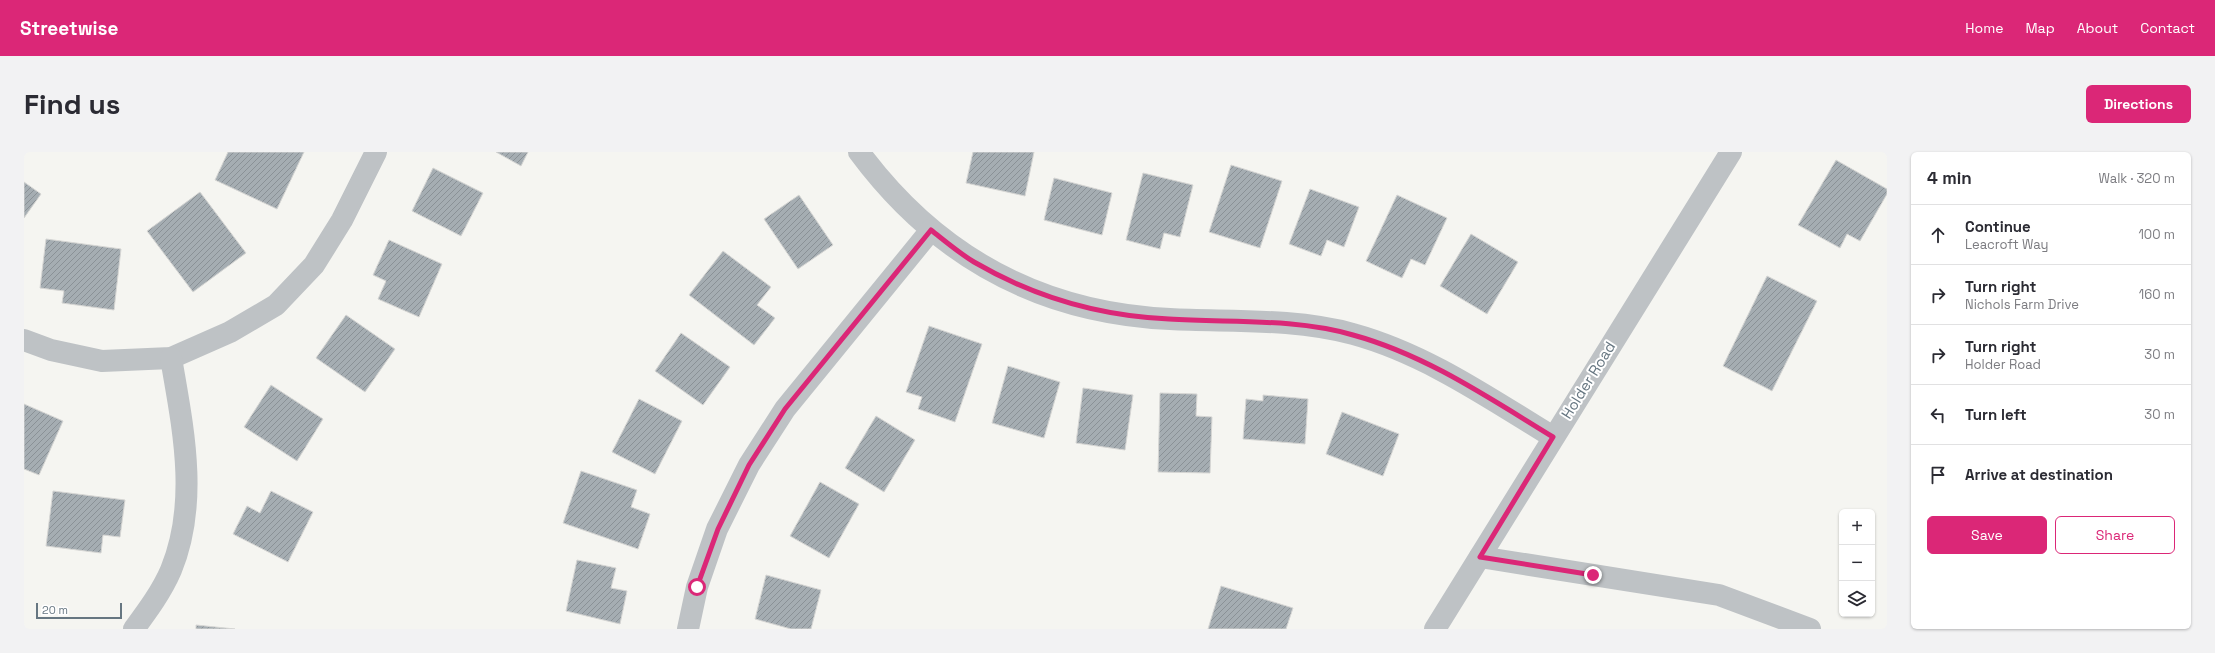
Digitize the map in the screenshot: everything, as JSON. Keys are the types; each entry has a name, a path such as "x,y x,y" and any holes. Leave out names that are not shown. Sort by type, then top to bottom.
{"street":[{"path":"24,340 51,350 102,361 171,358 230,332 276,305 314,265 342,220 376,152"},
{"path":"860,152 880,179 912,214 931,230 974,261 1019,285 1079,306 1131,316 1296,324 1359,336 1406,352 1452,376 1553,437"},
{"name":"Holder Road","path":"1435,629 1731,152"},
{"path":"688,629 697,587 718,529 749,465 785,409 931,230"},
{"path":"134,629 154,603 171,570 184,530 186,465 183,429 171,358"},
{"path":"1480,557 1719,595 1810,629"}],"building":[{"path":"228,152 304,152 277,209 215,180"},
{"path":"496,152 528,152 521,166"},
{"path":"973,152 1034,152 1025,196 966,183"},
{"path":"1836,160 1887,189 1887,194 1860,241 1847,234 1840,248 1798,225"},
{"path":"1231,165 1282,181 1260,248 1209,232"},
{"path":"433,168 483,193 461,236 412,211"},
{"path":"1143,173 1193,185 1180,237 1164,233 1160,249 1126,240"},
{"path":"1054,178 1112,193 1102,235 1044,220"},
{"path":"24,182 41,194 24,218"},
{"path":"1310,189 1359,207 1344,247 1327,240 1321,256 1289,244"},
{"path":"200,192 246,253 193,292 147,231"},
{"path":"799,195 833,245 798,269 764,219"},
{"path":"1397,195 1447,218 1425,265 1411,259 1402,278 1366,261"},
{"path":"1471,234 1518,262 1487,314 1440,286"},
{"path":"46,239 121,249 114,310 62,303 64,291 40,288"},
{"path":"389,240 442,264 419,317 378,299 386,281 373,275"},
{"path":"723,251 771,287 757,305 775,318 754,345 689,295"},
{"path":"1767,276 1817,301 1772,391 1723,366"},
{"path":"346,315 395,349 365,392 316,358"},
{"path":"929,326 982,344 955,422 918,409 922,397 906,392"},
{"path":"681,333 730,367 703,405 655,371"},
{"path":"1008,366 1060,382 1044,438 992,423"},
{"path":"271,385 323,419 297,461 244,427"},
{"path":"1083,388 1133,395 1125,450 1076,443"},
{"path":"1160,393 1197,394 1196,416 1212,417 1210,473 1158,472"},
{"path":"1263,395 1308,399 1305,444 1243,439 1246,399 1263,401"},
{"path":"639,399 682,421 655,474 612,452"},
{"path":"24,404 63,421 39,475 24,469"},
{"path":"1342,412 1399,434 1383,476 1326,454"},
{"path":"876,416 915,440 884,492 845,468"},
{"path":"581,471 637,490 631,507 650,514 638,549 563,523"},
{"path":"820,482 859,504 829,558 790,536"},
{"path":"53,491 125,500 120,537 103,535 101,553 46,546"},
{"path":"271,491 313,512 288,562 233,534 247,506 260,513"},
{"path":"577,560 616,568 611,588 627,591 620,624 566,611"},
{"path":"766,575 821,590 811,629 791,629 755,619"},
{"path":"1221,586 1293,608 1286,629 1208,629"},
{"path":"196,625 235,629 196,629"}],"route":[{"path":"697,587 718,529 749,465 785,409 931,230 974,261 1026,288 1079,306 1131,316 1296,324 1352,334 1406,352 1452,376 1553,437 1480,557 1593,575"}]}
